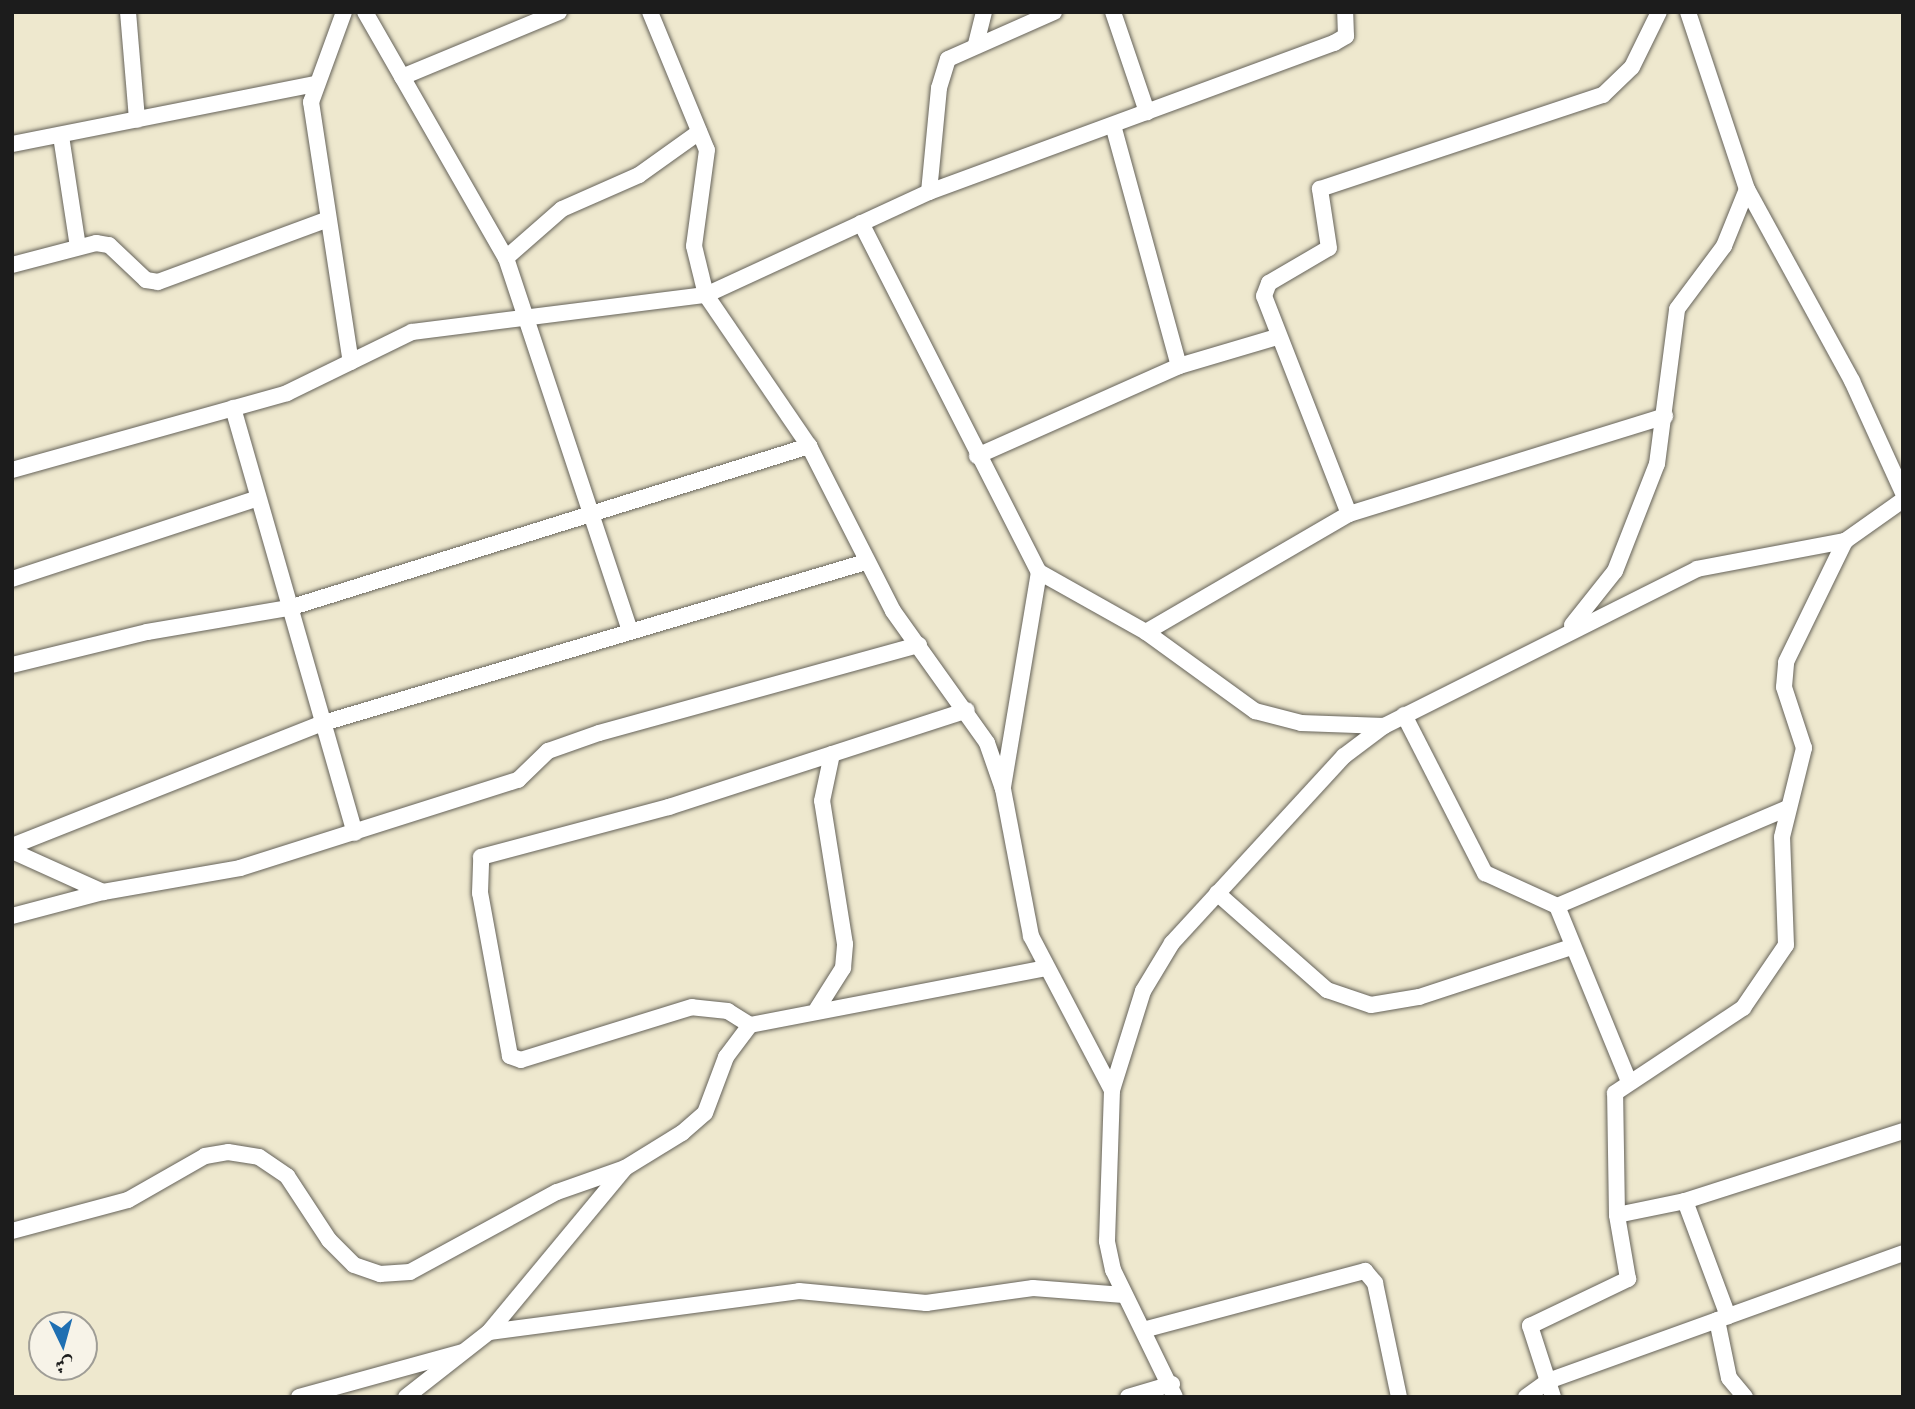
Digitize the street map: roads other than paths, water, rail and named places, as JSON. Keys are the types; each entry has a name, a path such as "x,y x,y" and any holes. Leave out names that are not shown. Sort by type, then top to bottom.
{"street":[{"path":"128,12 137,120"},
{"path":"344,12 314,84 312,122 351,362"},
{"path":"365,12 506,258 530,317 586,512 630,631"},
{"path":"402,77 559,12"},
{"path":"650,12 699,132 709,167 694,246 706,295 809,446 866,562 919,645 967,710 1003,789 1022,901 1046,968 1112,1090"},
{"path":"976,44 984,12"},
{"path":"929,192 942,71 948,59 976,44 1054,12"},
{"path":"1113,12 1147,112"},
{"path":"12,470 320,381 351,362 412,332 706,295 929,192 1334,43 1346,36 1345,12"},
{"path":"1349,514 1278,337 1264,288 1329,248 1320,189 1603,95 1632,67 1659,12"},
{"path":"1688,12 1746,189 1852,381 1903,493"},
{"path":"12,144 314,84"},
{"path":"1112,125 1179,366"},
{"path":"506,258 562,209 639,175 699,132"},
{"path":"61,136 78,247"},
{"path":"1564,632 1615,571 1657,464 1677,309 1724,246 1746,189"},
{"path":"12,265 78,247 109,245 146,280 158,282 328,219"},
{"path":"861,223 977,456 1039,572 1146,632 1255,711 1301,723 1384,726"},
{"path":"977,456 1179,366 1278,337"},
{"path":"233,408 320,724 355,832"},
{"path":"1146,632 1349,514 1665,416"},
{"path":"12,665 147,632 289,608 586,512 809,446"},
{"path":"12,579 258,499"},
{"path":"1128,1397 1173,1390 1124,1295 1107,1241 1112,1090 1143,991 1172,943 1344,756 1384,726 1564,632 1697,569 1845,541 1903,500"},
{"path":"1551,1389 1530,1326 1628,1279 1617,1215 1612,1112 1615,1093 1628,1079 1743,1008 1773,972 1789,923 1782,837 1804,748 1784,687 1786,662 1845,541"},
{"path":"12,848 320,724 866,562"},
{"path":"1003,789 1039,572"},
{"path":"12,916 103,892 240,868 518,780 548,751 599,733 919,645"},
{"path":"750,1025 729,1011 692,1007 521,1060 510,1056 480,893 481,857 669,807 967,710"},
{"path":"1404,715 1485,873 1557,905 1788,808"},
{"path":"817,1009 843,968 845,944 822,801 832,754"},
{"path":"12,848 103,892"},
{"path":"1217,893 1327,990 1370,1005 1419,997 1571,947"},
{"path":"1557,905 1571,947 1628,1079"},
{"path":"12,1231 128,1200 205,1156 228,1152 259,1157 287,1176 329,1240 354,1265 380,1274 410,1272 557,1192 625,1168 705,1113 726,1058 750,1025 817,1009 1046,968"},
{"path":"1617,1215 1685,1202 1903,1132"},
{"path":"406,1397 489,1332 625,1168"},
{"path":"1685,1202 1723,1318 1726,1369 1745,1397"},
{"path":"1526,1397 1723,1318 1903,1253"},
{"path":"1143,1330 1365,1270 1375,1283 1399,1397"},
{"path":"489,1332 799,1291 926,1303 1033,1288 1124,1295"},
{"path":"299,1397 467,1350"}]}
